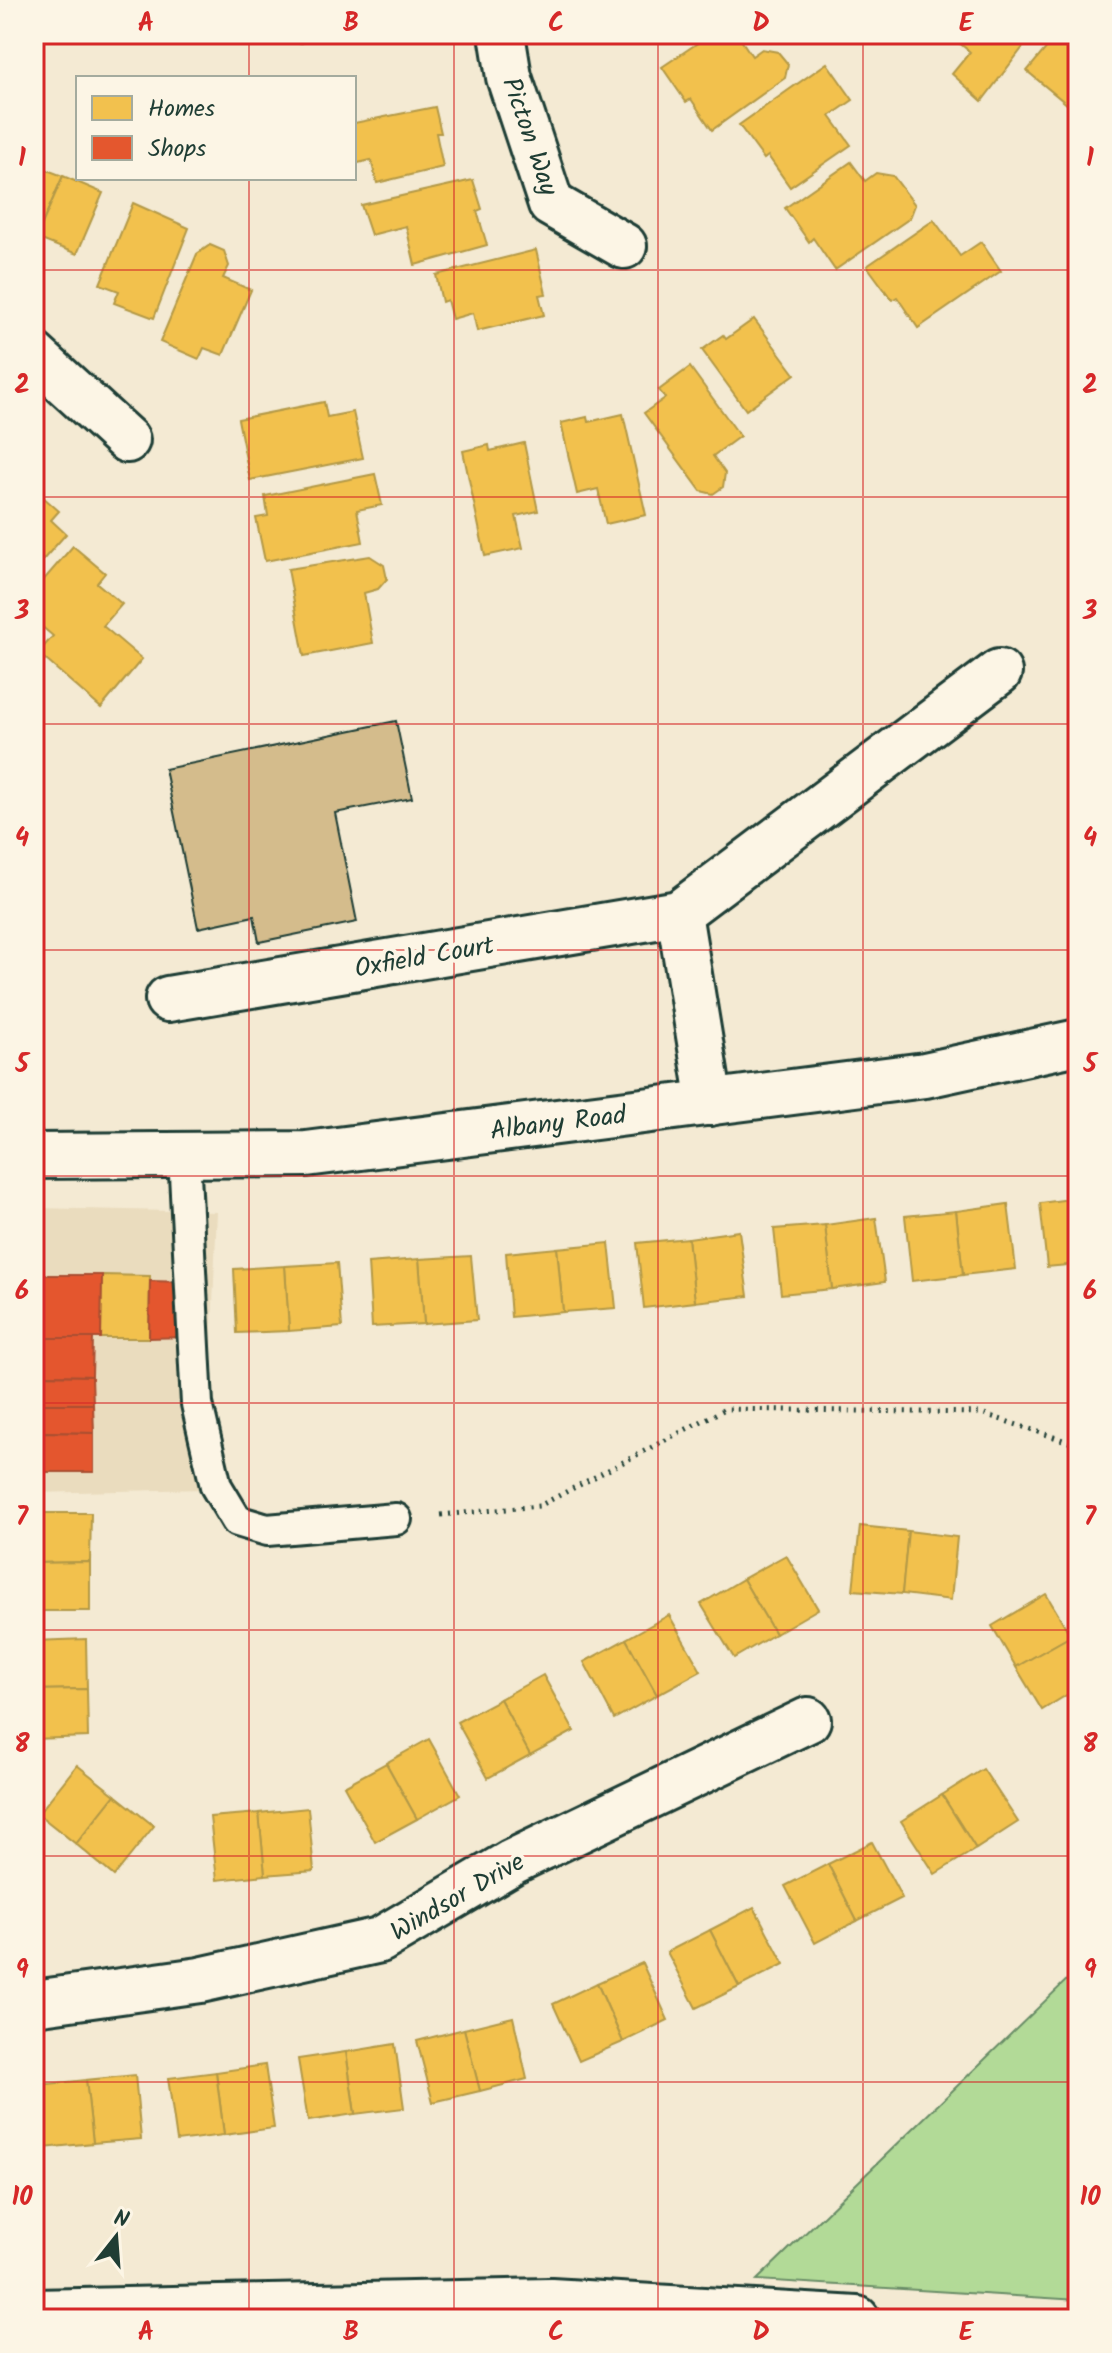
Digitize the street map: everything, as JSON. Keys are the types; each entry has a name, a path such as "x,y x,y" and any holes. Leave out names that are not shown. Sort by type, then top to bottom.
{"street":[{"name":"Picton Way","path":"502,34 509,77 551,204 624,246"},
{"path":"34,355 127,440"},
{"name":"Oxfield Court","path":"168,999 679,913 999,672"},
{"path":"679,913 710,1103"},
{"name":"Albany Road","path":"34,1156 306,1154 925,1075 1078,1042"},
{"name":"Windsor Drive","path":"34,2003 200,1980 380,1940 512,1862 808,1720"},
{"path":"34,2312 551,2301 857,2319"}],"lane":[{"path":"184,1155 197,1404 216,1486 237,1521 267,1530 396,1519"}],"path":[{"path":"396,1519 539,1506 725,1409 981,1413 1078,1445"}],"shaded area":[{"path":"34,1208 217,1212 205,1489 34,1493"}],"green space":[{"path":"1078,1969 1078,2300 757,2280"}],"building: Homes":[{"path":"257,34 310,34 302,43 262,39"},
{"path":"711,34 737,34 752,56 762,49 778,52 788,64 785,78 712,130 691,99 686,102 662,67"},
{"path":"1033,34 982,101 952,74 970,52 951,36"},
{"path":"1058,34 1078,34 1078,105 1074,110 1027,71"},
{"path":"827,63 853,100 830,116 851,145 790,187 768,156 764,159 739,125"},
{"path":"435,107 441,133 436,133 443,167 377,183 371,160 356,164 356,123"},
{"path":"851,162 865,181 876,173 893,176 915,205 910,218 835,270 813,238 809,242 785,208"},
{"path":"34,165 63,176 36,238 34,237"},
{"path":"63,176 103,193 77,254 36,238"},
{"path":"473,180 482,209 477,211 487,245 415,265 406,226 371,235 361,205"},
{"path":"133,203 189,228 154,318 114,303 119,291 100,284"},
{"path":"934,220 960,256 981,242 1001,271 918,328 897,297 892,300 867,266"},
{"path":"210,245 224,251 229,266 223,278 251,290 223,355 204,348 199,359 160,342 197,254"},
{"path":"536,250 546,294 539,295 544,315 477,331 473,313 452,319 447,300 442,302 436,275"},
{"path":"754,319 795,374 746,410 702,350 723,335 726,339"},
{"path":"690,367 740,436 713,456 725,473 723,487 713,494 701,491 644,413 665,398 659,390"},
{"path":"324,402 327,417 353,412 363,458 250,480 238,419"},
{"path":"623,414 646,515 606,524 598,489 577,494 561,423 587,417 588,422"},
{"path":"524,443 538,511 516,516 523,548 485,556 463,451 489,445 490,451"},
{"path":"375,474 382,505 357,510 363,542 265,561 256,518 268,516 265,496"},
{"path":"34,489 59,511 51,520 66,534 34,570"},
{"path":"73,546 105,573 97,583 122,604 103,626 142,659 101,708 38,653 53,636 34,620 34,591"},
{"path":"370,556 384,565 387,579 378,589 364,593 373,643 304,656 288,569"},
{"path":"1078,1198 1078,1264 1047,1267 1040,1203"},
{"path":"1008,1204 1016,1269 963,1275 956,1211"},
{"path":"956,1211 963,1275 912,1281 905,1216"},
{"path":"876,1218 885,1282 832,1289 825,1225"},
{"path":"825,1225 832,1289 781,1294 774,1229"},
{"path":"739,1231 748,1296 695,1302 688,1238"},
{"path":"688,1238 695,1302 644,1308 637,1243"},
{"path":"609,1243 616,1308 563,1312 557,1248"},
{"path":"557,1248 563,1312 511,1317 506,1253"},
{"path":"471,1256 477,1320 424,1324 419,1259"},
{"path":"419,1259 424,1324 372,1327 368,1263"},
{"path":"337,1263 342,1327 289,1331 285,1266"},
{"path":"285,1266 289,1331 237,1333 234,1269"},
{"path":"102,1275 150,1276 149,1338 101,1338"},
{"path":"34,1513 91,1513 90,1562 34,1563"},
{"path":"860,1526 908,1531 902,1594 853,1590"},
{"path":"908,1531 957,1537 951,1600 902,1594"},
{"path":"786,1555 818,1609 775,1634 743,1579"},
{"path":"90,1562 90,1611 34,1611 34,1563"},
{"path":"743,1579 775,1634 734,1658 701,1604"},
{"path":"1046,1594 1071,1636 1016,1667 992,1626"},
{"path":"669,1615 701,1671 657,1695 626,1639"},
{"path":"1071,1636 1078,1648 1078,1688 1042,1710 1016,1667"},
{"path":"86,1639 87,1689 34,1690 34,1641"},
{"path":"626,1639 657,1695 614,1719 584,1662"},
{"path":"543,1675 574,1731 530,1755 500,1699"},
{"path":"87,1689 88,1737 34,1739 34,1690"},
{"path":"500,1699 530,1755 488,1778 457,1722"},
{"path":"429,1739 460,1795 417,1819 386,1763"},
{"path":"386,1763 417,1819 375,1842 344,1786"},
{"path":"77,1765 115,1795 76,1844 38,1814"},
{"path":"983,1769 1018,1822 976,1849 942,1795"},
{"path":"115,1795 154,1826 114,1876 76,1844"},
{"path":"942,1795 976,1849 935,1874 901,1821"},
{"path":"308,1808 314,1871 265,1875 259,1813"},
{"path":"259,1813 265,1875 217,1880 210,1817"},
{"path":"872,1842 902,1898 857,1921 828,1864"},
{"path":"828,1864 857,1921 815,1943 785,1886"},
{"path":"754,1907 784,1964 739,1987 710,1930"},
{"path":"710,1930 739,1987 696,2008 667,1952"},
{"path":"642,1963 668,2020 623,2042 597,1983"},
{"path":"597,1983 623,2042 579,2061 553,2004"},
{"path":"513,2017 527,2079 480,2091 464,2029"},
{"path":"464,2029 480,2091 433,2102 417,2041"},
{"path":"395,2044 404,2108 355,2114 346,2052"},
{"path":"346,2052 355,2114 308,2121 298,2059"},
{"path":"265,2065 274,2128 224,2135 216,2072"},
{"path":"216,2072 224,2135 177,2141 168,2078"},
{"path":"135,2075 141,2139 93,2143 86,2080"},
{"path":"86,2080 93,2143 44,2148 38,2085"}],"building: Shops":[{"path":"34,1275 102,1275 101,1338 34,1338"},
{"path":"150,1281 186,1282 188,1337 149,1338"},
{"path":"34,1338 93,1338 92,1376 34,1375"},
{"path":"34,1375 92,1376 93,1404 34,1404"},
{"path":"34,1404 93,1404 94,1433 34,1432"},
{"path":"34,1432 94,1433 94,1472 34,1472"}],"building: Other":[{"path":"396,721 412,798 335,813 357,922 259,942 254,916 198,928 165,769"}]}
